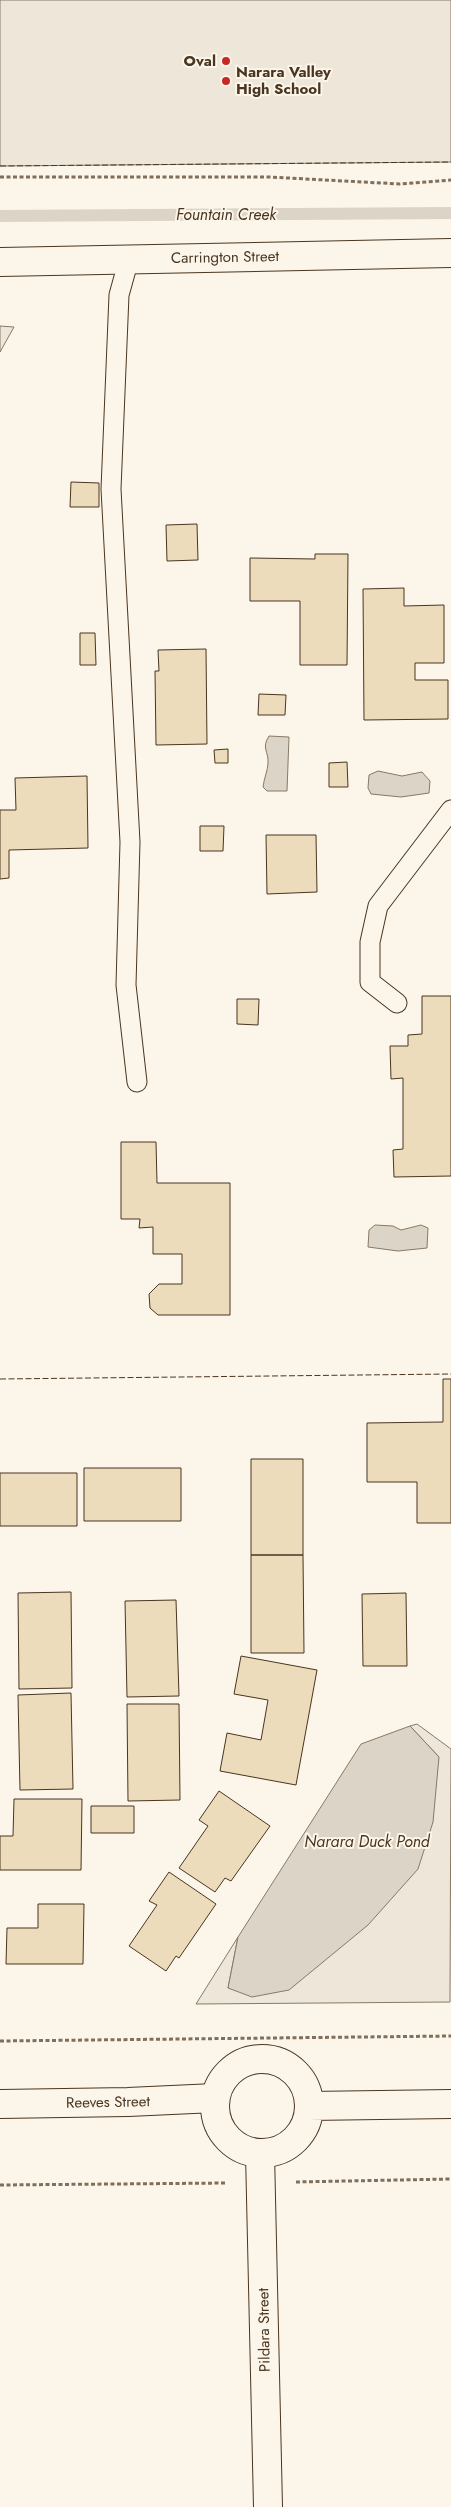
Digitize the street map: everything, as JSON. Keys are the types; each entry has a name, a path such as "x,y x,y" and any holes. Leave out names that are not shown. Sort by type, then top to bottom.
{"street":[{"name":"Carrington Street","path":"0,262 451,253"},
{"path":"258,2059 274,2060 288,2066 299,2077 306,2091 309,2106 306,2121 299,2135 288,2145 275,2151 260,2152 244,2150 231,2141 220,2129 215,2114 215,2098 220,2083 230,2071 243,2063 258,2059"},
{"name":"Reeves Street","path":"0,2104 128,2102 215,2098"},
{"path":"309,2106 451,2104"},
{"name":"Pildara Street","path":"260,2152 268,2507"}],"lane":[{"path":"129,259 118,295 111,489 130,842 126,985 137,1082"},
{"path":"397,1003 370,982 370,942 378,906 451,810"}],"path":[{"path":"0,177 269,177 400,184 451,180"},
{"path":"0,2041 451,2036"},
{"path":"0,2185 451,2179"}],"shaded area":[{"name":"Oval","path":"0,0 451,0 451,162 0,166"},
{"path":"0,326 14,327 0,352"},
{"path":"417,1724 451,1749 450,2002 196,2004 238,1937 228,1988 439,1757 410,1726"}],"water":[{"path":"269,736 289,737 287,791 267,791 263,787 268,763 265,747"},
{"path":"378,771 402,776 422,772 430,781 429,793 401,797 371,794 368,788 369,775"},
{"path":"375,1225 393,1226 401,1230 421,1225 428,1228 427,1248 398,1251 368,1247 369,1230"},
{"name":"Narara Duck Pond","path":"410,1726 439,1757 433,1822 418,1869 368,1925 289,1990 252,1997 228,1988 238,1937 361,1744"}],"building":[{"path":"71,482 99,483 99,507 70,507"},
{"path":"197,524 198,560 167,561 166,525"},
{"path":"315,554 348,554 347,665 300,665 300,601 250,601 250,558 315,559"},
{"path":"404,588 404,606 444,605 444,663 415,663 415,680 448,680 448,719 364,720 363,589"},
{"path":"80,633 95,633 96,665 80,665"},
{"path":"206,649 207,744 156,745 155,671 159,671 158,650"},
{"path":"259,694 286,695 285,715 258,715"},
{"path":"228,749 228,763 215,763 214,750"},
{"path":"347,762 348,787 329,787 329,763"},
{"path":"87,776 88,848 9,850 9,878 0,879 0,810 16,810 15,778"},
{"path":"200,826 224,826 223,851 200,851"},
{"path":"266,835 316,835 317,892 267,894"},
{"path":"422,996 451,996 451,1176 394,1177 393,1150 403,1149 403,1078 391,1079 390,1046 408,1046 408,1035 422,1034"},
{"path":"237,999 259,999 258,1025 237,1024"},
{"path":"121,1142 156,1142 157,1183 230,1183 230,1315 158,1315 150,1308 149,1294 159,1284 182,1284 182,1254 153,1254 153,1227 139,1228 140,1219 121,1219"},
{"path":"443,1379 451,1379 451,1523 417,1523 417,1482 367,1482 367,1423 443,1422"},
{"path":"251,1459 303,1459 303,1555 251,1555"},
{"path":"84,1468 181,1468 181,1521 84,1521"},
{"path":"0,1473 77,1473 77,1526 0,1526"},
{"path":"251,1555 303,1555 304,1653 251,1653"},
{"path":"71,1592 72,1688 19,1689 18,1593"},
{"path":"406,1593 407,1666 363,1666 362,1594"},
{"path":"176,1600 179,1696 127,1697 125,1601"},
{"path":"241,1656 317,1670 296,1785 220,1771 227,1733 261,1740 268,1700 234,1694"},
{"path":"71,1693 73,1789 20,1790 18,1695"},
{"path":"127,1704 179,1704 180,1800 128,1801"},
{"path":"219,1791 270,1826 231,1881 225,1878 215,1892 179,1868 208,1826 199,1820"},
{"path":"14,1799 82,1799 81,1870 0,1870 0,1836 13,1836"},
{"path":"91,1806 134,1806 134,1833 91,1833"},
{"path":"169,1872 216,1904 179,1958 176,1956 166,1971 129,1946 157,1905 149,1901"},
{"path":"38,1904 84,1904 83,1964 6,1964 7,1928 38,1928"}],"waterway":[{"name":"Fountain Creek","path":"0,216 451,213"}],"fence":[{"path":"0,166 451,162"},
{"path":"0,1379 451,1374"}],"place":[{"name":"Oval","path":"226,61"},
{"name":"Narara Valley High School","path":"226,81"}]}
